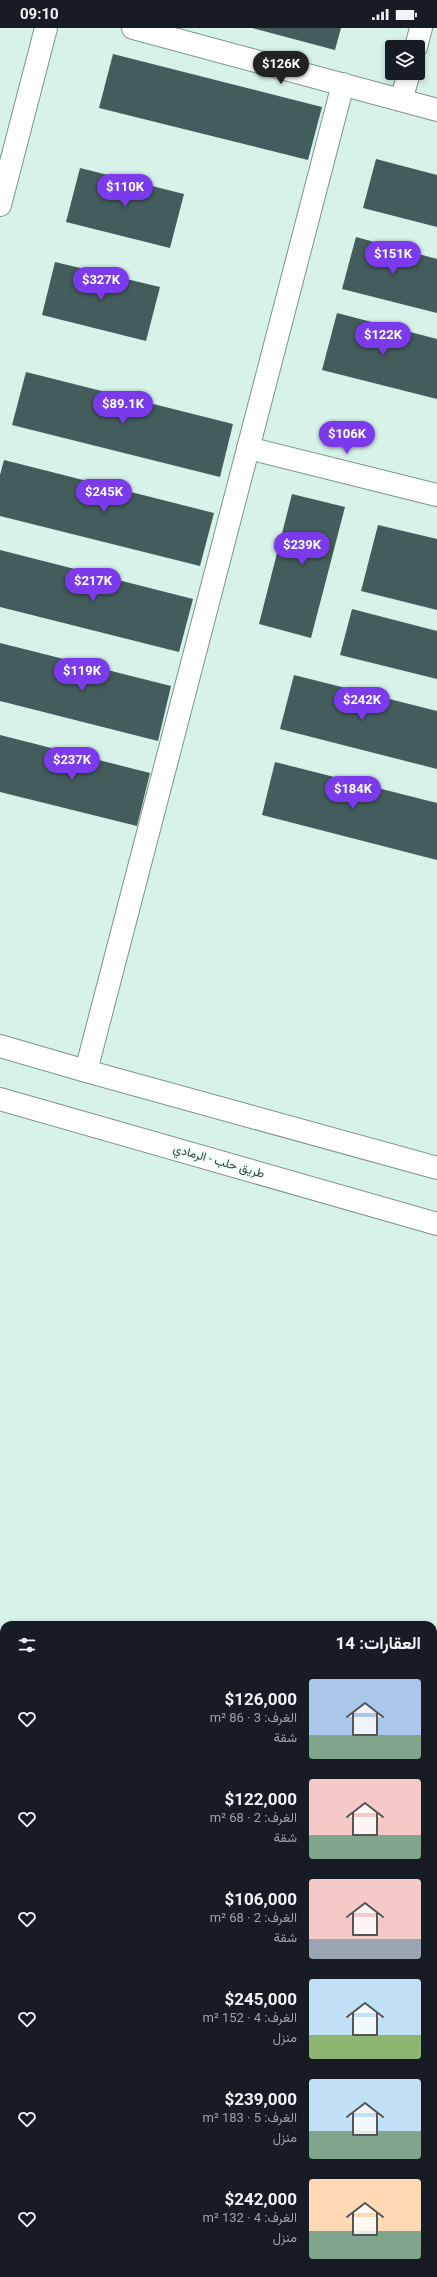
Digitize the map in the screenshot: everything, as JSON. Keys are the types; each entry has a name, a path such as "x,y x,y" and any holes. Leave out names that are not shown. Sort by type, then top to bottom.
{"main road":[{"path":"0,205 46,28"},
{"path":"133,28 437,110"},
{"path":"418,40 421,28"},
{"path":"401,100 407,80"},
{"path":"86,1071 342,84"},
{"path":"248,448 437,495"},
{"path":"0,1046 437,1168"},
{"name":"طريق حلب - الرمادي","path":"0,1099 437,1224"}],"building":[{"path":"252,28 341,28 335,50"},
{"path":"113,54 322,107 308,160 99,108"},
{"path":"376,159 437,175 437,227 363,208"},
{"path":"80,168 184,194 170,248 66,222"},
{"path":"356,237 437,259 437,313 342,289"},
{"path":"55,262 160,287 146,341 42,315"},
{"path":"337,313 437,339 437,399 322,370"},
{"path":"26,372 233,424 220,477 12,425"},
{"path":"4,460 214,513 200,566 0,516 0,475"},
{"path":"292,494 345,507 311,638 259,624"},
{"path":"378,525 437,539 437,610 361,591"},
{"path":"0,550 193,599 179,652 0,607"},
{"path":"352,609 437,631 437,679 340,655"},
{"path":"0,643 171,686 158,741 0,701"},
{"path":"294,675 437,711 437,769 280,729"},
{"path":"0,735 150,773 137,826 0,792"},
{"path":"275,762 437,803 437,860 262,815"}]}
